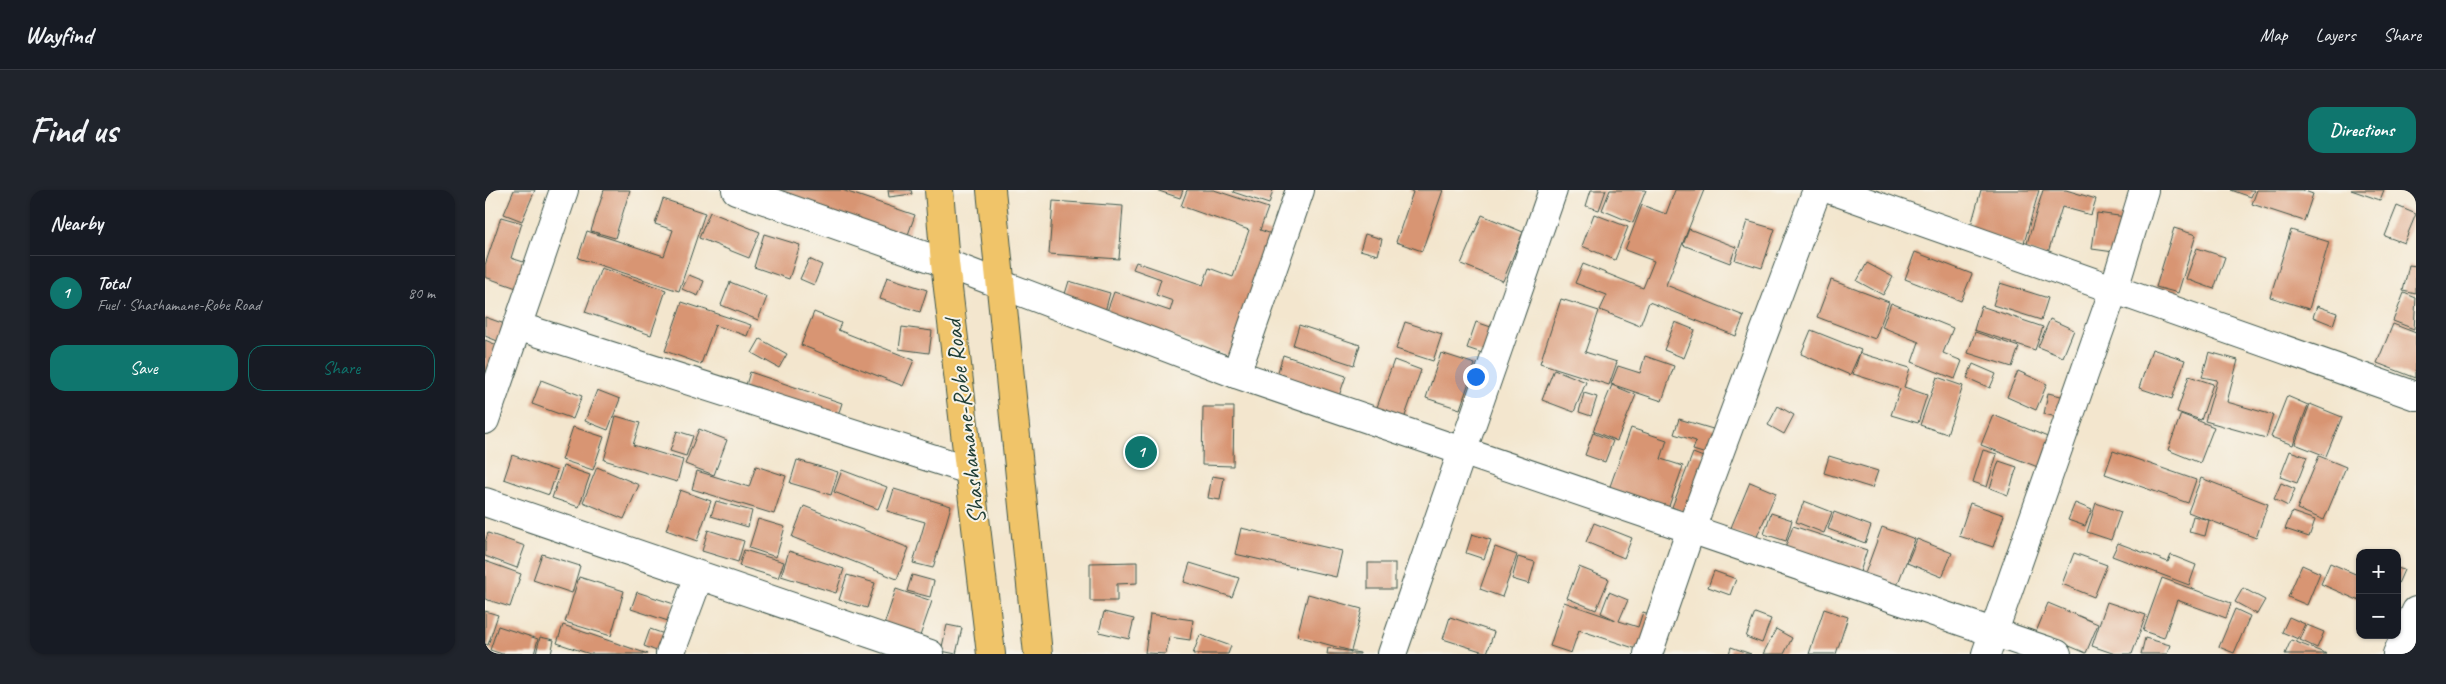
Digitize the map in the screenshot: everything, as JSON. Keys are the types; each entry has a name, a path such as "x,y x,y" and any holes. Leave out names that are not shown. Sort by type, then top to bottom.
{"main road":[{"name":"Shashamane-Robe Road","path":"939,190 945,263 991,654"},
{"name":"Shashamane-Robe Road","path":"991,190 999,284 1038,654"}],"street":[{"path":"485,420 564,190"},
{"path":"737,190 945,263 1236,374 1691,529 1990,643 2057,654"},
{"path":"1236,374 1300,190"},
{"path":"1392,654 1553,190"},
{"path":"1648,654 1691,529 1817,190"},
{"path":"1832,190 2416,396"},
{"path":"1990,643 2114,289 2144,190"},
{"path":"517,326 969,470"},
{"path":"485,502 918,652"},
{"path":"670,654 699,576"},
{"path":"2397,654 2416,611"}],"building":[{"path":"514,190 535,190 522,221 504,214"},
{"path":"604,190 630,190 615,238 591,231"},
{"path":"764,190 842,190 915,215 905,243"},
{"path":"888,190 911,190 912,194 889,197"},
{"path":"1156,190 1183,190 1180,198"},
{"path":"1187,190 1214,190 1268,208 1260,230 1278,236 1236,358 1106,314 1114,292 1170,311 1173,301 1156,295 1161,279 1133,269 1136,262 1203,285 1209,268 1233,277 1249,230 1181,206"},
{"path":"1234,190 1273,190 1269,204 1233,192"},
{"path":"1409,190 1443,190 1422,251 1396,242 1413,192"},
{"path":"1591,190 1606,190 1599,210 1586,206"},
{"path":"1610,190 1646,190 1633,223 1602,210"},
{"path":"1675,190 1704,190 1666,285 1744,316 1736,336 1649,302 1640,326 1600,310 1607,295 1575,283 1583,264 1643,288 1654,261 1625,250 1642,205 1666,214"},
{"path":"1981,190 2039,190 2023,247 1970,229"},
{"path":"2043,190 2066,190 2096,199 2091,215 2062,207 2047,256 2025,250"},
{"path":"2231,190 2254,190 2251,197"},
{"path":"2257,190 2302,190 2313,194 2304,221 2252,204"},
{"path":"2351,190 2384,190 2380,200"},
{"path":"663,199 705,213 679,291 578,258 587,231 664,256 673,230 655,224"},
{"path":"1053,201 1123,206 1119,259 1049,254"},
{"path":"2397,206 2416,214 2404,243 2385,236"},
{"path":"710,212 760,232 749,258 699,238"},
{"path":"2097,213 2126,217 2121,253 2092,249"},
{"path":"1594,214 1628,227 1615,260 1582,246"},
{"path":"1482,215 1523,232 1503,281 1461,264"},
{"path":"501,217 522,223 511,258 536,266 528,292 485,277 485,265"},
{"path":"1747,221 1775,229 1762,268 1735,260"},
{"path":"2174,228 2196,235 2178,293 2156,287"},
{"path":"1689,229 1736,247 1730,263 1683,245"},
{"path":"2291,230 2329,242 2309,309 2270,297"},
{"path":"764,234 800,245 789,279 754,267"},
{"path":"1365,234 1382,239 1378,255 1360,250"},
{"path":"2197,248 2225,257 2214,289 2186,279"},
{"path":"1915,252 1972,274 1961,301 1905,279"},
{"path":"809,259 822,265 814,285 800,279"},
{"path":"1867,263 1893,277 1883,295 1857,281"},
{"path":"2409,265 2416,266 2416,294 2403,291"},
{"path":"601,268 666,290 651,335 585,312"},
{"path":"689,275 704,281 698,296 682,289"},
{"path":"887,277 927,290 920,312 880,299"},
{"path":"1831,280 1889,302 1875,339 1817,317"},
{"path":"1069,281 1110,293 1103,319 1061,307"},
{"path":"730,282 767,297 758,320 721,305"},
{"path":"2000,283 2048,298 2041,320 1993,305"},
{"path":"2404,293 2416,298 2414,329 2393,321"},
{"path":"1561,299 1599,311 1585,352 1617,362 1609,385 1540,363"},
{"path":"682,302 751,325 747,336 715,325 701,364 665,351"},
{"path":"1891,303 1953,328 1943,353 1962,361 1955,379 1912,362 1919,342 1882,327"},
{"path":"1981,306 2043,327 2035,350 1974,330"},
{"path":"2317,306 2337,313 2333,325 2313,317"},
{"path":"814,312 841,323 838,330 914,360 903,386 801,345"},
{"path":"485,317 516,328 510,346 485,336"},
{"path":"2050,319 2074,330 2063,357 2038,347"},
{"path":"1405,322 1442,334 1433,361 1396,349"},
{"path":"1476,322 1497,329 1488,355 1467,348"},
{"path":"1675,322 1695,330 1684,358 1664,350"},
{"path":"2393,324 2416,333 2416,378 2377,363"},
{"path":"1299,325 1360,345 1354,365 1293,345"},
{"path":"902,327 932,331 929,353 899,349"},
{"path":"1811,330 1861,350 1850,375 1801,354"},
{"path":"1975,332 2019,347 2012,367 1968,353"},
{"path":"760,339 787,354 779,368 752,353"},
{"path":"485,340 511,351 485,378"},
{"path":"2152,349 2185,360 2172,399 2139,388"},
{"path":"2209,352 2238,360 2227,402 2273,415 2266,438 2205,421 2217,380 2202,377"},
{"path":"1441,353 1475,364 1460,409 1426,398"},
{"path":"1860,353 1910,368 1904,387 1927,395 1918,423 1891,415 1900,389 1853,374"},
{"path":"1283,355 1346,376 1339,396 1277,375"},
{"path":"1645,356 1674,366 1662,401 1611,384 1618,366 1640,373"},
{"path":"1394,360 1421,370 1404,419 1376,410"},
{"path":"1973,364 1996,374 1990,388 1967,378"},
{"path":"1554,369 1586,382 1574,412 1542,400"},
{"path":"2018,371 2047,384 2036,410 2007,397"},
{"path":"750,372 842,403 834,428 742,398"},
{"path":"2189,376 2213,384 2201,420 2177,412"},
{"path":"1937,377 1963,386 1947,434 1920,425"},
{"path":"541,380 582,396 573,419 532,404"},
{"path":"1612,385 1636,395 1617,441 1593,431"},
{"path":"597,390 620,399 608,430 585,421"},
{"path":"1584,393 1597,397 1591,416 1579,412"},
{"path":"2048,393 2074,399 2069,420 2044,414"},
{"path":"2287,396 2308,405 2293,445 2271,437"},
{"path":"2310,404 2342,417 2326,456 2295,444"},
{"path":"1778,406 1794,415 1784,434 1768,425"},
{"path":"1203,407 1234,407 1233,466 1202,465"},
{"path":"2181,414 2214,427 2200,463 2168,450"},
{"path":"1993,415 2055,440 2043,469 1981,445"},
{"path":"616,416 640,423 633,445 683,460 677,482 604,460"},
{"path":"1679,419 1723,432 1716,457 1693,450 1696,441 1674,434"},
{"path":"573,427 604,437 593,470 562,460"},
{"path":"1631,428 1667,440 1661,459 1683,466 1668,509 1609,489"},
{"path":"699,429 727,440 714,475 685,464"},
{"path":"677,431 693,436 686,456 670,451"},
{"path":"1593,433 1613,441 1605,462 1585,455"},
{"path":"1983,450 1997,454 1987,487 1973,482"},
{"path":"2113,451 2196,480 2188,503 2105,474"},
{"path":"2290,451 2307,457 2297,483 2280,477"},
{"path":"1693,453 1716,462 1694,516 1672,507"},
{"path":"512,455 557,471 549,495 504,479"},
{"path":"1829,456 1878,471 1872,488 1824,473"},
{"path":"2319,456 2346,467 2324,520 2297,509"},
{"path":"797,460 838,472 831,495 790,483"},
{"path":"1999,461 2017,467 2008,495 1990,488"},
{"path":"563,466 590,475 579,507 552,498"},
{"path":"756,466 786,476 774,514 692,489 697,471 749,487"},
{"path":"597,467 639,485 624,519 583,502"},
{"path":"842,470 887,487 878,509 834,492"},
{"path":"1212,476 1224,478 1220,500 1208,498"},
{"path":"2201,478 2268,504 2256,538 2188,512"},
{"path":"1750,482 1776,493 1755,541 1730,530"},
{"path":"2281,483 2295,489 2288,506 2274,499"},
{"path":"894,489 951,506 933,568 913,563 925,522 887,511"},
{"path":"680,490 711,501 697,541 666,530"},
{"path":"716,501 752,511 748,527 711,516"},
{"path":"1804,501 1832,512 1824,533 1796,522"},
{"path":"1970,503 2004,515 1993,547 1959,536"},
{"path":"2075,503 2092,510 2085,526 2068,520"},
{"path":"2096,503 2121,512 2111,540 2087,532"},
{"path":"804,506 909,548 897,579 792,537"},
{"path":"1834,512 1871,526 1865,543 1828,529"},
{"path":"2292,512 2315,520 2309,537 2285,529"},
{"path":"1771,513 1792,520 1786,541 1764,534"},
{"path":"2193,516 2209,520 2205,536 2189,532"},
{"path":"758,519 785,527 776,557 749,548"},
{"path":"1594,523 1632,538 1624,558 1586,542"},
{"path":"1793,526 1867,550 1860,572 1785,548"},
{"path":"1882,527 1915,539 1895,591 1863,579"},
{"path":"1241,528 1342,551 1336,577 1235,554"},
{"path":"708,530 744,541 738,562 702,551"},
{"path":"488,533 525,546 517,568 485,556 485,542"},
{"path":"1472,534 1491,540 1484,559 1466,553"},
{"path":"1917,539 1952,553 1942,577 1907,563"},
{"path":"2118,543 2168,562 2171,555 2196,565 2189,585 2112,556"},
{"path":"1495,547 1517,555 1502,597 1480,589"},
{"path":"744,550 784,562 778,578 739,566"},
{"path":"789,551 844,569 836,593 781,576"},
{"path":"2074,553 2107,565 2094,597 2062,584"},
{"path":"542,554 580,566 572,593 533,580"},
{"path":"1518,557 1535,562 1529,584 1512,579"},
{"path":"485,561 521,574 510,607 485,599"},
{"path":"1137,562 1137,583 1117,584 1117,601 1090,601 1090,563"},
{"path":"1190,563 1239,578 1232,597 1184,582"},
{"path":"1368,563 1395,563 1395,589 1368,589"},
{"path":"2330,563 2356,574 2356,599 2321,584"},
{"path":"2302,565 2320,573 2307,605 2288,597"},
{"path":"1579,567 1609,579 1596,610 1567,598"},
{"path":"1714,571 1736,579 1730,595 1708,587"},
{"path":"847,575 875,583 867,608 839,600"},
{"path":"912,575 934,581 930,597 907,591"},
{"path":"579,577 624,591 611,636 565,622"},
{"path":"2162,578 2231,603 2226,618 2177,600 2164,638 2143,631"},
{"path":"2243,588 2265,600 2257,614 2235,602"},
{"path":"896,589 932,601 920,636 884,625"},
{"path":"637,592 674,604 668,621 631,609"},
{"path":"1609,592 1628,600 1619,621 1638,627 1643,612 1661,618 1649,653 1579,630 1571,653 1550,646 1564,602 1616,620 1601,613"},
{"path":"1308,594 1362,609 1351,651 1297,636"},
{"path":"2107,602 2146,615 2132,654 2115,654 2092,646"},
{"path":"2048,603 2098,624 2086,653 2036,632"},
{"path":"1824,609 1848,617 1836,654 1809,654"},
{"path":"2235,609 2250,616 2234,653 2219,647"},
{"path":"485,611 498,615 488,645 485,644"},
{"path":"1104,612 1134,619 1129,639 1099,632"},
{"path":"1755,613 1771,619 1762,643 1746,637"},
{"path":"1150,614 1193,620 1190,640 1169,637 1166,654 1145,653"},
{"path":"1450,617 1494,632 1487,653 1443,639"},
{"path":"2289,617 2305,624 2298,639 2282,632"},
{"path":"563,625 648,654 590,654 557,643"},
{"path":"947,625 962,628 956,654 941,651"},
{"path":"2307,625 2324,632 2317,648 2300,640"},
{"path":"498,626 538,639 534,654 502,654 490,650"},
{"path":"650,629 670,636 664,654 644,646"},
{"path":"1776,629 1792,638 1784,654 1763,654"},
{"path":"1200,635 1231,646 1228,654 1193,654"},
{"path":"540,637 554,640 551,654 536,654"},
{"path":"2145,638 2170,645 2167,654 2141,654"},
{"path":"2291,640 2327,654 2285,654"},
{"path":"1731,647 1751,654 1729,654"},
{"path":"1328,648 1360,653 1360,654 1327,654"}],"place":[{"name":"Total","path":"1141,452"}]}
